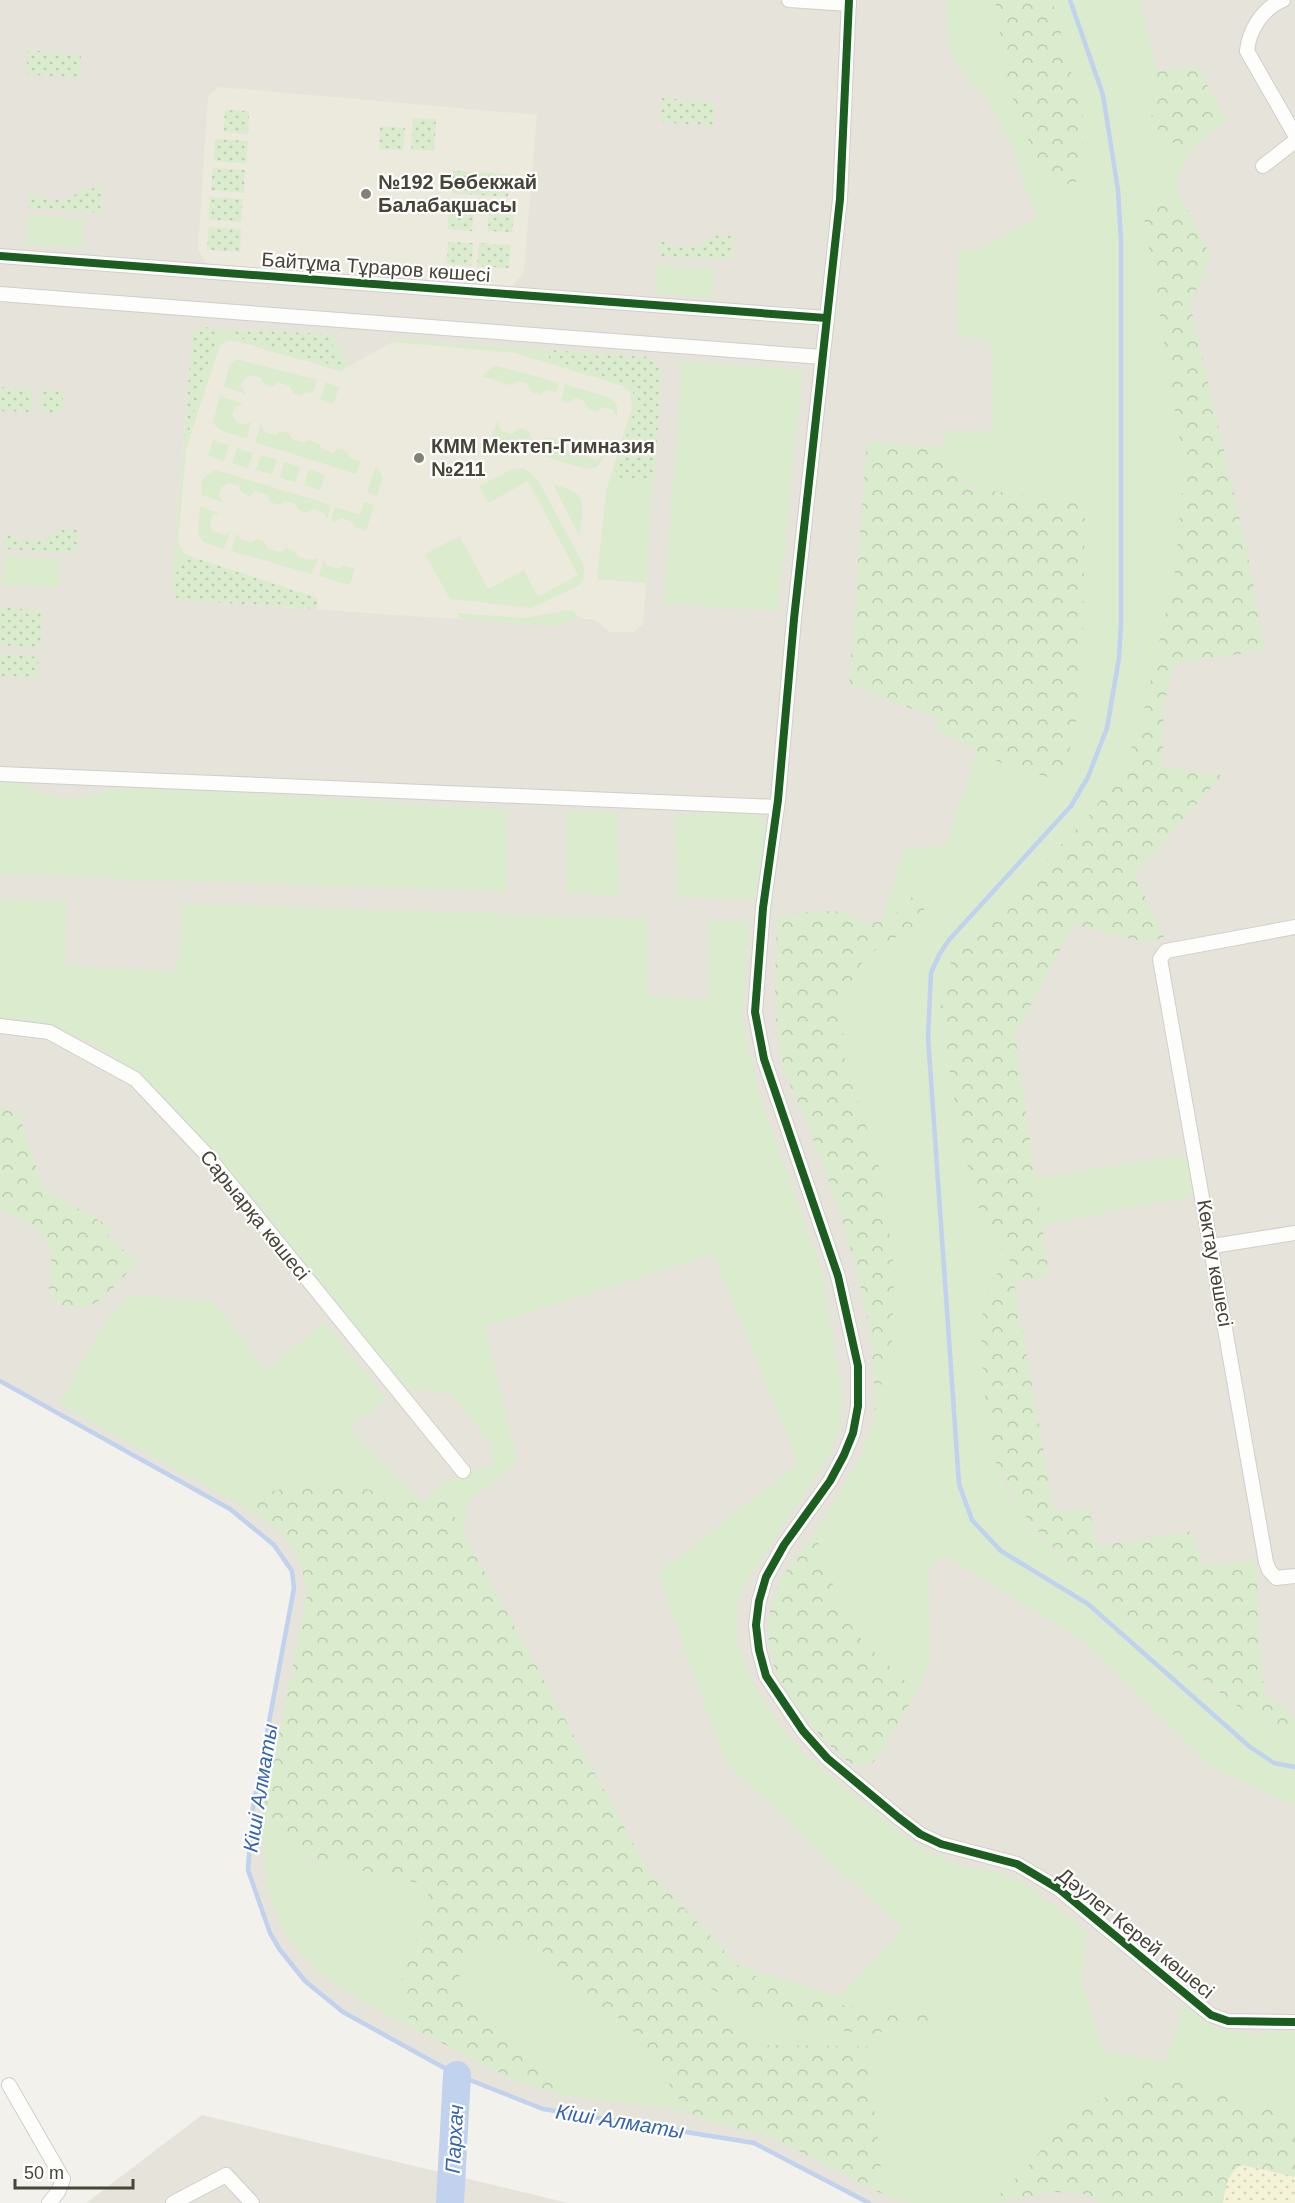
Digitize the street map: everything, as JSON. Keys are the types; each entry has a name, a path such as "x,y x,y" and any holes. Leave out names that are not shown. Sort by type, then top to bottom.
{"street":[{"path":"789,0 849,2"},
{"path":"1283,0 1262,16 1254,28 1247,51 1295,135"},
{"name":"Дәулет Керей көшесі","path":"849,2 840,199 794,619 777,807 758,960 755,1012 758,1033 838,1276 852,1334 858,1383 853,1433 844,1455 830,1481 784,1545 766,1577 759,1601 756,1625 759,1650 766,1676 782,1703 827,1758 920,1834 960,1851 1017,1864 1059,1889 1210,2015 1228,2021 1295,2022"},
{"path":"1263,166 1295,141"},
{"name":"Байтұма Тұраров көшесі","path":"0,256 826,318"},
{"path":"0,294 822,357"},
{"path":"0,774 777,807"},
{"name":"Көктау көшесі","path":"1295,927 1166,951 1160,959 1213,1246 1266,1562 1273,1575 1284,1579 1295,1576"},
{"name":"Сарыарқа көшесі","path":"0,1026 49,1032 135,1079 206,1154 463,1471"},
{"path":"1213,1246 1295,1233"},
{"path":"9,2085 63,2179 49,2203"},
{"path":"173,2203 226,2175 252,2203"}],"shaded area":[{"path":"0,0 1295,0 1295,2203 869,2203 754,2143 543,2109 457,2075 343,2012 305,1981 280,1950 252,1887 248,1870 248,1846 294,1589 291,1571 274,1545 230,1509 0,1381"},
{"name":"№192 Бөбекжай Балабақшасы","path":"219,87 537,115 524,272 513,286 207,264 198,250 208,96"},
{"name":"КММ Мектеп-Гимназия №211","path":"200,327 331,334 349,366 398,339 651,357 662,371 643,624 634,632 610,632 595,620 575,618 559,626 178,600 171,590 192,335"},
{"path":"202,2115 568,2203 86,2203"}],"green space":[{"path":"945,0 995,0 1008,85 1057,14 1052,0 1140,0 1157,71 1151,121 1168,141 1191,149 1176,184 1183,201 1142,205 1184,467 1176,566 1140,729 1116,781 1085,820 952,959 940,1013 958,1122 976,1203 1006,1256 1026,1280 1014,1282 1005,1273 998,1273 989,1286 984,1305 982,1352 989,1440 1000,1474 1017,1506 1031,1525 1074,1569 1228,1701 1261,1719 1295,1729 1295,1806 1213,1768 1085,1642 945,1556 928,1569 931,1659 917,1692 861,1639 843,1613 815,1534 863,1453 892,1340 894,1267 882,1175 845,1062 841,999 866,956 912,927 921,885 906,906 884,922 884,911 904,849 946,844 978,751 999,762 1025,496 979,488 967,483 949,464 945,450 944,431 993,431 991,343 957,334 958,250 979,250 1037,217 1024,186 1011,142 983,93 956,65 948,42"},
{"path":"995,0 1052,0 1083,116 1082,174 1074,184 1056,184 1033,153 1008,85"},
{"path":"28,50 81,55 79,79 26,74"},
{"path":"1196,65 1227,120 1191,149 1168,141 1151,121 1157,71"},
{"path":"662,98 715,102 713,126 660,122"},
{"path":"225,110 249,111 248,134 224,132"},
{"path":"413,118 436,119 434,151 411,150"},
{"path":"380,126 405,128 403,150 379,149"},
{"path":"215,139 248,141 246,164 214,161"},
{"path":"213,168 245,170 244,193 211,190"},
{"path":"453,171 509,174 508,197 452,193"},
{"path":"84,188 102,189 100,213 28,208 29,193 58,200 71,197"},
{"path":"210,197 243,199 241,222 209,220"},
{"path":"1183,201 1211,257 1190,304 1246,546 1265,650 1174,664 1164,704 1162,767 1222,775 1135,875 1164,937 1148,943 1073,925 1015,1034 1049,1276 1026,1280 1006,1256 976,1203 958,1122 940,1013 952,959 1085,820 1116,781 1140,729 1176,566 1184,467 1142,205"},
{"path":"449,207 474,208 472,231 448,229"},
{"path":"489,209 514,210 512,232 488,231"},
{"path":"27,215 84,219 82,248 26,245"},
{"path":"209,227 241,229 240,252 207,250"},
{"path":"715,235 734,236 732,260 659,256 660,240 675,246 689,247 702,244"},
{"path":"448,242 473,243 471,266 447,264"},
{"path":"479,243 511,245 509,268 477,266"},
{"path":"658,264 715,268 713,297 656,294"},
{"path":"200,327 218,328 218,342 213,347 187,437 184,437 192,335"},
{"path":"218,328 229,329 229,335 343,368 327,334 331,334 349,366 351,365 340,371 236,341 228,341 220,345 186,449 178,542 184,553 195,558 178,563 174,594 171,590 184,437 187,437 213,347 218,342"},
{"path":"229,329 327,334 344,368 229,335"},
{"path":"398,339 549,350 550,360 622,382 632,388 636,405 614,476 654,480 646,583 597,579 606,491 632,407 630,392 622,386 516,353 393,342"},
{"path":"549,350 651,357 662,371 654,480 614,477 636,405 632,388 622,382 549,360"},
{"path":"236,359 317,380 313,393 307,392 300,396 294,394 289,386 278,382 272,387 265,385 261,378 252,375 244,379 241,387 246,394 224,387 229,366"},
{"path":"682,361 803,370 778,611 663,604"},
{"path":"495,365 559,383 556,392 547,390 540,395 532,392 527,383 518,381 509,385 482,376"},
{"path":"326,382 339,387 335,400 331,404 320,399"},
{"path":"565,384 610,398 617,405 617,417 613,410 604,407 596,412 589,409 584,401 576,398 568,403 561,401"},
{"path":"0,387 32,389 31,412 0,411"},
{"path":"42,390 63,391 62,413 41,412"},
{"path":"220,396 243,403 235,407 232,415 237,422 246,425 251,421 247,439 220,430 213,423"},
{"path":"497,421 501,431 512,434 519,428 529,431 532,440 539,442 547,437 557,440 560,448 568,451 575,445 583,448 588,457 596,460 605,455 597,467 586,469 491,441"},
{"path":"261,424 264,432 276,435 281,431 288,433 293,440 304,443 309,440 333,453 338,449 347,452 350,458 361,461 356,474 255,442"},
{"path":"213,440 229,445 224,461 208,455"},
{"path":"867,441 944,447 957,478 975,489 1085,502 1082,695 1069,753 1056,780 999,762 936,729 938,719 849,684"},
{"path":"237,448 253,453 248,468 232,463"},
{"path":"261,455 277,460 272,475 256,470"},
{"path":"284,462 300,467 295,483 280,477"},
{"path":"376,466 383,477 377,496 367,492"},
{"path":"524,468 538,480 581,560 584,571 583,580 578,586 531,608 450,599 425,554 460,536 488,589 524,570 538,597 578,575 528,481 488,503 479,486 513,469"},
{"path":"309,469 325,475 320,490 304,485"},
{"path":"215,470 331,505 327,519 323,512 313,509 307,513 298,510 295,504 285,501 279,505 270,502 267,495 255,491 250,496 242,493 238,486 228,483 222,487 219,496 223,502 201,495 202,479"},
{"path":"553,484 571,490 580,497 583,510 579,535"},
{"path":"364,502 374,505 366,531 356,528 353,522 342,518 335,522 331,520 335,507 360,515"},
{"path":"200,506 219,513 212,516 210,524 213,531 224,535 230,531 224,549 204,542 198,535"},
{"path":"60,529 79,530 77,553 4,549 5,533 20,539 34,540 47,537"},
{"path":"237,533 240,539 251,543 257,539 264,542 268,548 281,552 286,548 295,551 298,557 309,560 318,558 312,574 231,551"},
{"path":"4,555 61,559 59,588 2,585"},
{"path":"195,558 318,598 317,609 178,600 174,594 178,563"},
{"path":"324,559 326,565 339,569 344,565 355,568 350,585 319,576"},
{"path":"0,607 43,611 40,648 0,645"},
{"path":"571,610 582,619 574,618 559,626 461,619 457,613 524,618"},
{"path":"0,654 39,657 37,679 0,676"},
{"path":"0,780 16,782 45,794 70,799 94,795 117,786 507,809 507,892 0,875"},
{"path":"566,811 617,812 620,896 566,893"},
{"path":"748,811 762,817 766,826 757,895 750,900 743,901 676,897 674,815"},
{"path":"921,884 927,905 912,927 866,956 841,999 845,1062 882,1175 894,1267 892,1340 874,1416 871,1341 856,1268 834,1196 806,1119 786,1075 781,1056 775,996 777,916 834,911 845,913 863,922 882,921 904,906"},
{"path":"0,898 67,901 66,965 177,971 183,903 647,918 648,995 708,999 708,921 745,920 750,929 742,1017 757,1086 823,1276 843,1394 840,1428 827,1460 741,1590 736,1619 738,1646 753,1682 779,1724 801,1751 927,1852 966,1867 1001,1873 1023,1882 1088,1932 1082,1981 1102,2049 1166,2062 1184,2005 1212,2024 1236,2033 1295,2030 1295,2128 1275,2110 1032,2162 1000,2194 980,2203 914,2203 884,2195 867,2047 755,2045 688,1975 733,2001 781,2018 866,2035 928,2003 899,2007 858,2007 802,2001 777,1990 738,1965 840,1996 902,1929 724,1760 658,1574 798,1463 713,1254 485,1327 518,1462 469,1501 463,1530 439,1488 463,1471 493,1466 491,1443 450,1393 403,1389 153,1086 117,1058 82,1038 45,1026 0,1018"},
{"path":"0,1107 19,1115 44,1189 112,1228 107,1238 138,1261 97,1302 73,1309 61,1304 49,1293 51,1256 46,1239 28,1224 0,1210"},
{"path":"1182,1154 1187,1159 1194,1196 1040,1226 1034,1178"},
{"path":"998,1273 1005,1273 1014,1282 1054,1511 1089,1508 1097,1546 1193,1531 1201,1565 1256,1561 1264,1693 1295,1719 1295,1729 1255,1717 1234,1704 1192,1671 1070,1565 1032,1525 1017,1505 993,1456 989,1440 983,1377 984,1304 989,1286"},
{"path":"128,1295 212,1300 266,1371 325,1322 387,1399 349,1427 422,1502 338,1483 282,1489 233,1501 59,1404 103,1325"},
{"path":"339,1483 422,1502 439,1488 647,1869 738,1965 792,1998 857,2007 914,2007 928,2003 936,2016 926,2023 866,2035 781,2018 733,2001 690,1977 755,2045 867,2046 884,2195 769,2136 712,2123 688,2112 629,2025 593,2001 538,1947 518,1942 481,1945 464,1958 459,1981 473,2006 486,2019 557,2076 557,2094 513,2080 419,2031 406,2012 401,1995 408,1961 427,1910 428,1891 418,1883 320,1861 295,1852 277,1835 264,1806 307,1596 304,1577 293,1548 274,1528 233,1501 282,1489"},
{"path":"815,1534 843,1613 861,1639 917,1692 873,1763 856,1765 832,1748 789,1696 777,1675 773,1661 768,1624 771,1605 786,1572"},
{"path":"264,1806 268,1822 306,1859 418,1883 428,1891 427,1910 422,1927 402,1978 401,1995 406,2012 419,2031 365,2002 319,1971 299,1952 283,1929 271,1902 264,1870"},
{"path":"518,1942 538,1947 593,2001 629,2025 688,2112 557,2094 557,2076 486,2019 473,2006 459,1981 464,1958 481,1945"},
{"path":"1149,2076 1163,2076 1275,2110 1295,2128 1295,2177 1252,2166 1224,2192 1223,2203 1105,2203 1081,2193 1051,2192 996,2203 980,2203 1000,2194 1032,2162 1067,2116"}],"sand":[{"path":"1242,2165 1295,2177 1295,2203 1223,2203 1230,2176"}],"waterway":[{"path":"1070,0 1103,95 1118,190 1121,241 1121,624 1119,658 1107,728 1088,777 1071,806 949,940 931,973 928,1037 959,1484 972,1520 1001,1551 1088,1604 1250,1747 1274,1763 1295,1767"},
{"name":"Кіші Алматы","path":"0,1381 230,1509 274,1545 292,1571 294,1588 252,1813 248,1870 270,1933 280,1950 305,1981 343,2012 457,2075 543,2109 754,2143 869,2203"},
{"name":"Пархач","path":"450,2203 457,2075"}],"cycle path":[{"path":"849,0 840,199 794,619 778,800 763,908 755,1012 764,1059 838,1276 858,1366 858,1406 853,1433 844,1455 830,1481 784,1545 766,1577 759,1601 756,1625 759,1650 766,1676 803,1731 827,1758 920,1834 941,1844 1017,1864 1059,1889 1211,2015 1228,2021 1295,2022"},
{"path":"0,256 826,318"}],"place":[{"name":"№192 Бөбекжай Балабақшасы","path":"366,194"},
{"name":"КММ Мектеп-Гимназия №211","path":"419,458"}]}
